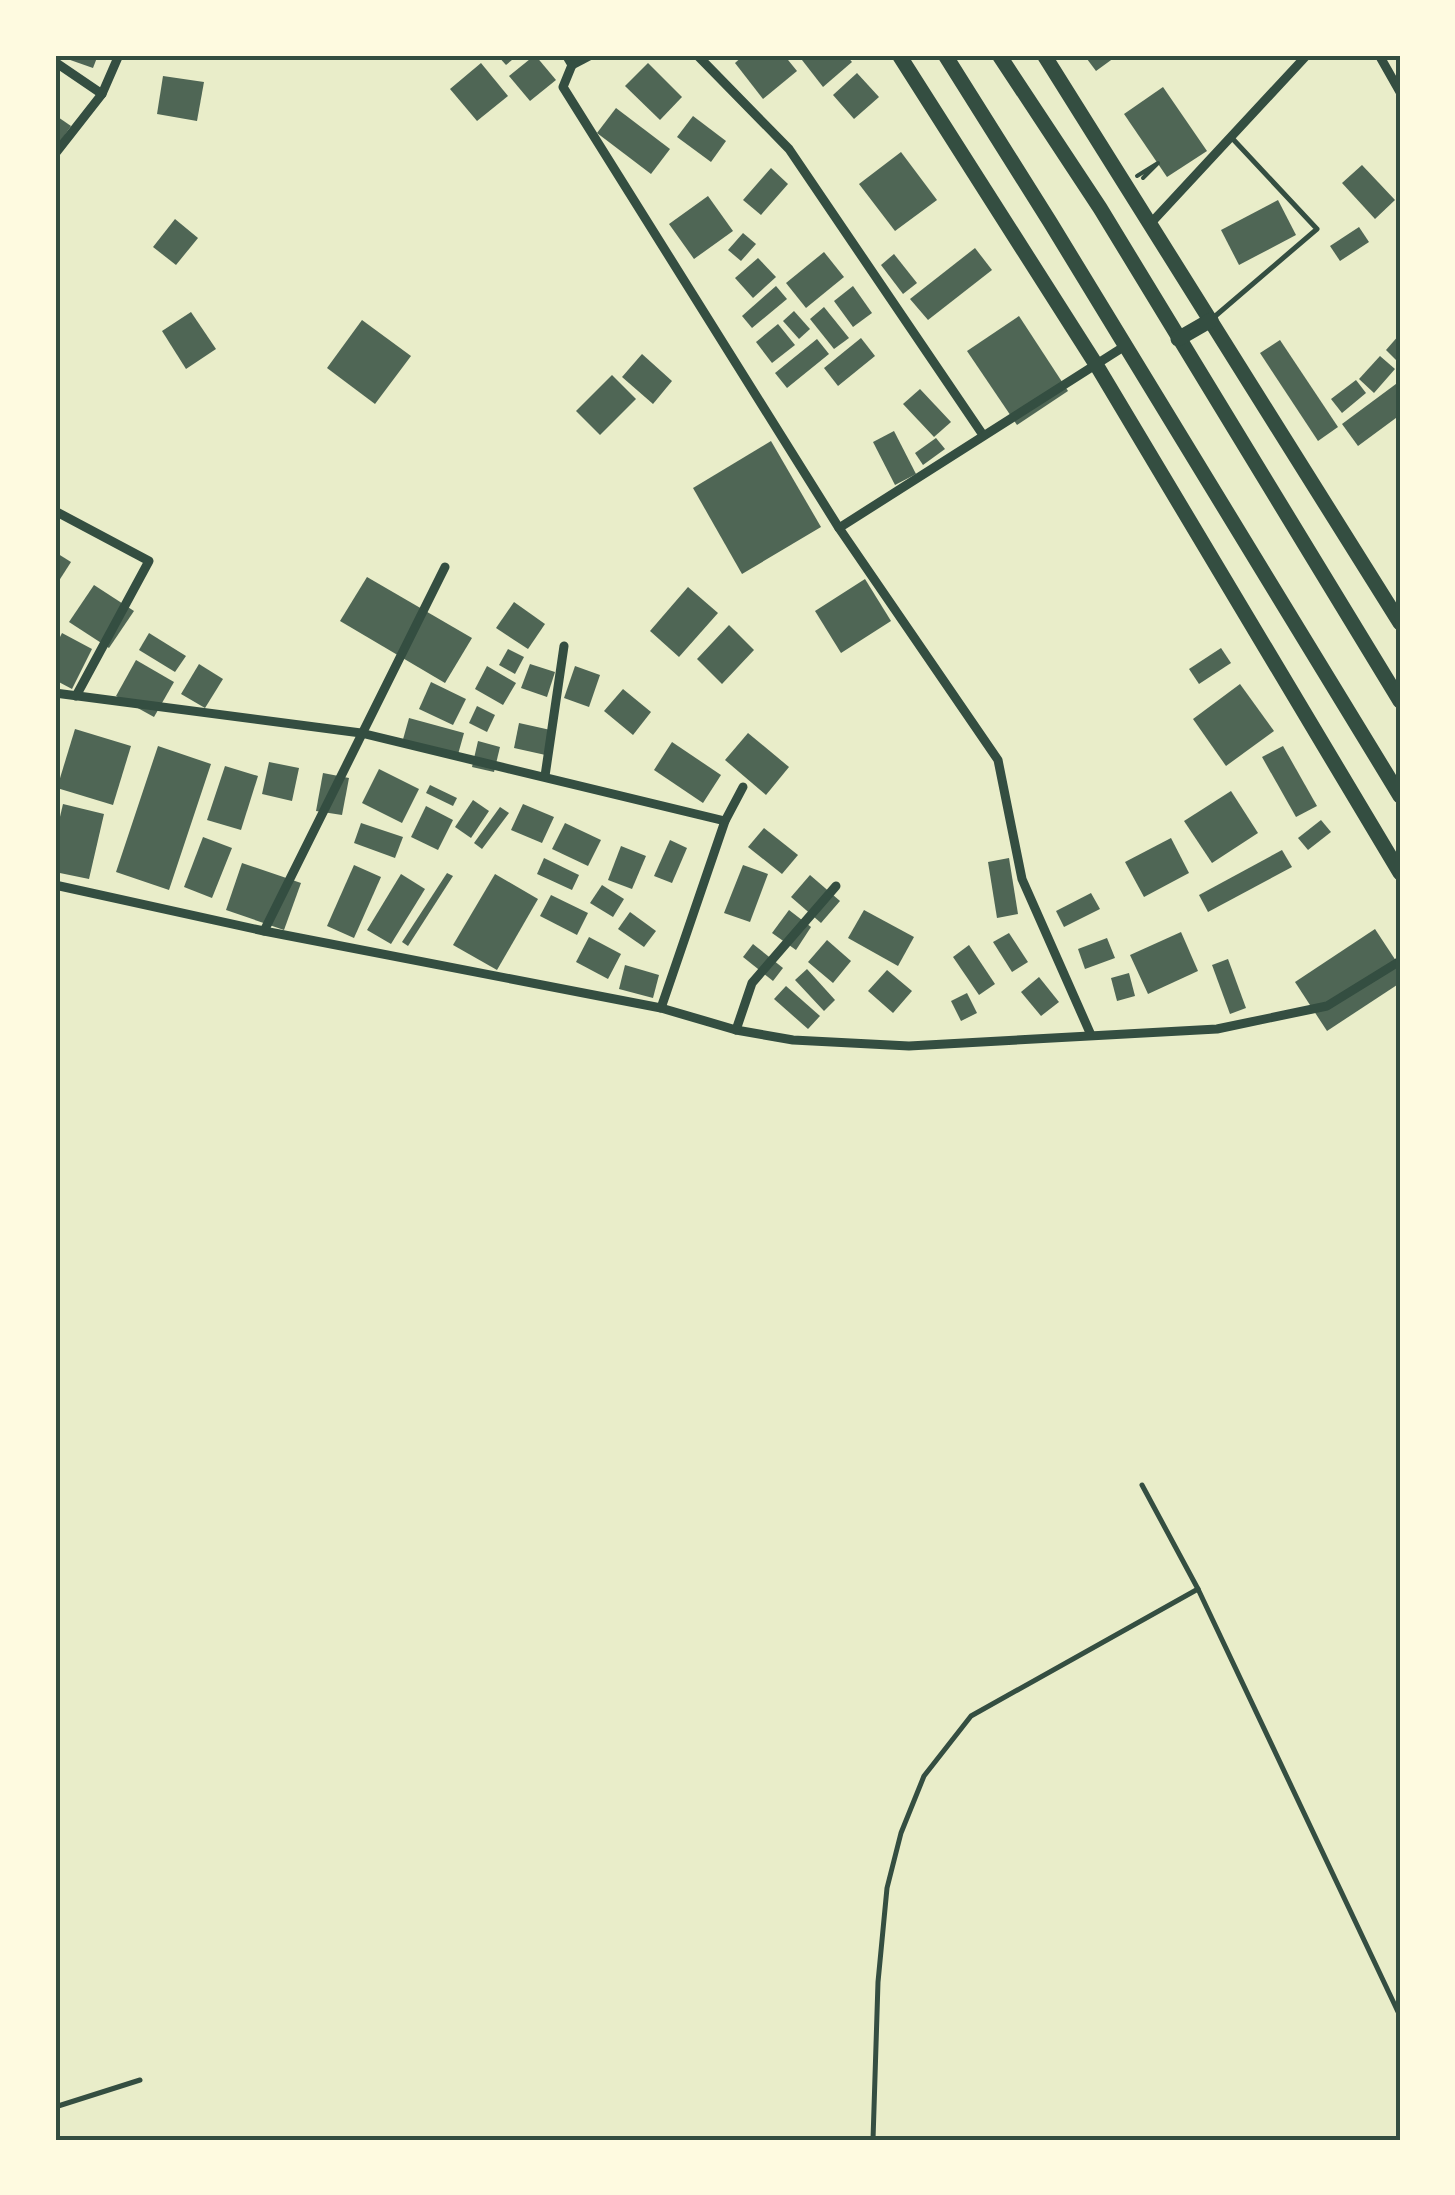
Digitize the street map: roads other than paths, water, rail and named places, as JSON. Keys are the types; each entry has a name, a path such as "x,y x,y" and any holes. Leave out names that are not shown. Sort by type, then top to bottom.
{"main road":[{"path":"898,55 1097,366 1400,873"},
{"path":"945,55 1400,796"},
{"path":"999,55 1100,208 1400,701"},
{"path":"1044,55 1400,623"},
{"path":"1178,339 1211,320"}],"street":[{"path":"55,154 102,94 119,55"},
{"path":"566,55 572,66"},
{"path":"591,55 572,66 563,87 839,528 998,760 1022,879 1090,1035"},
{"path":"697,55 789,149 983,435"},
{"path":"1151,224 1307,55"},
{"path":"1379,55 1400,92"},
{"path":"55,62 102,94"},
{"path":"839,528 1126,346"},
{"path":"55,512 148,561 76,696"},
{"path":"264,931 445,567"},
{"path":"545,776 564,646"},
{"path":"55,693 361,733 725,821"},
{"path":"661,1008 725,821 743,787"},
{"path":"55,885 264,931 661,1008 736,1030 792,1040 909,1046 1217,1029 1327,1006 1400,962"},
{"path":"736,1030 752,983 836,886"}],"lane":[{"path":"1211,320 1317,229 1231,137"},
{"path":"1142,1485 1198,1590 1400,2016"},
{"path":"873,2140 878,1982 887,1888 902,1833 924,1776 971,1716 1198,1590"},
{"path":"55,2107 140,2080"}]}
